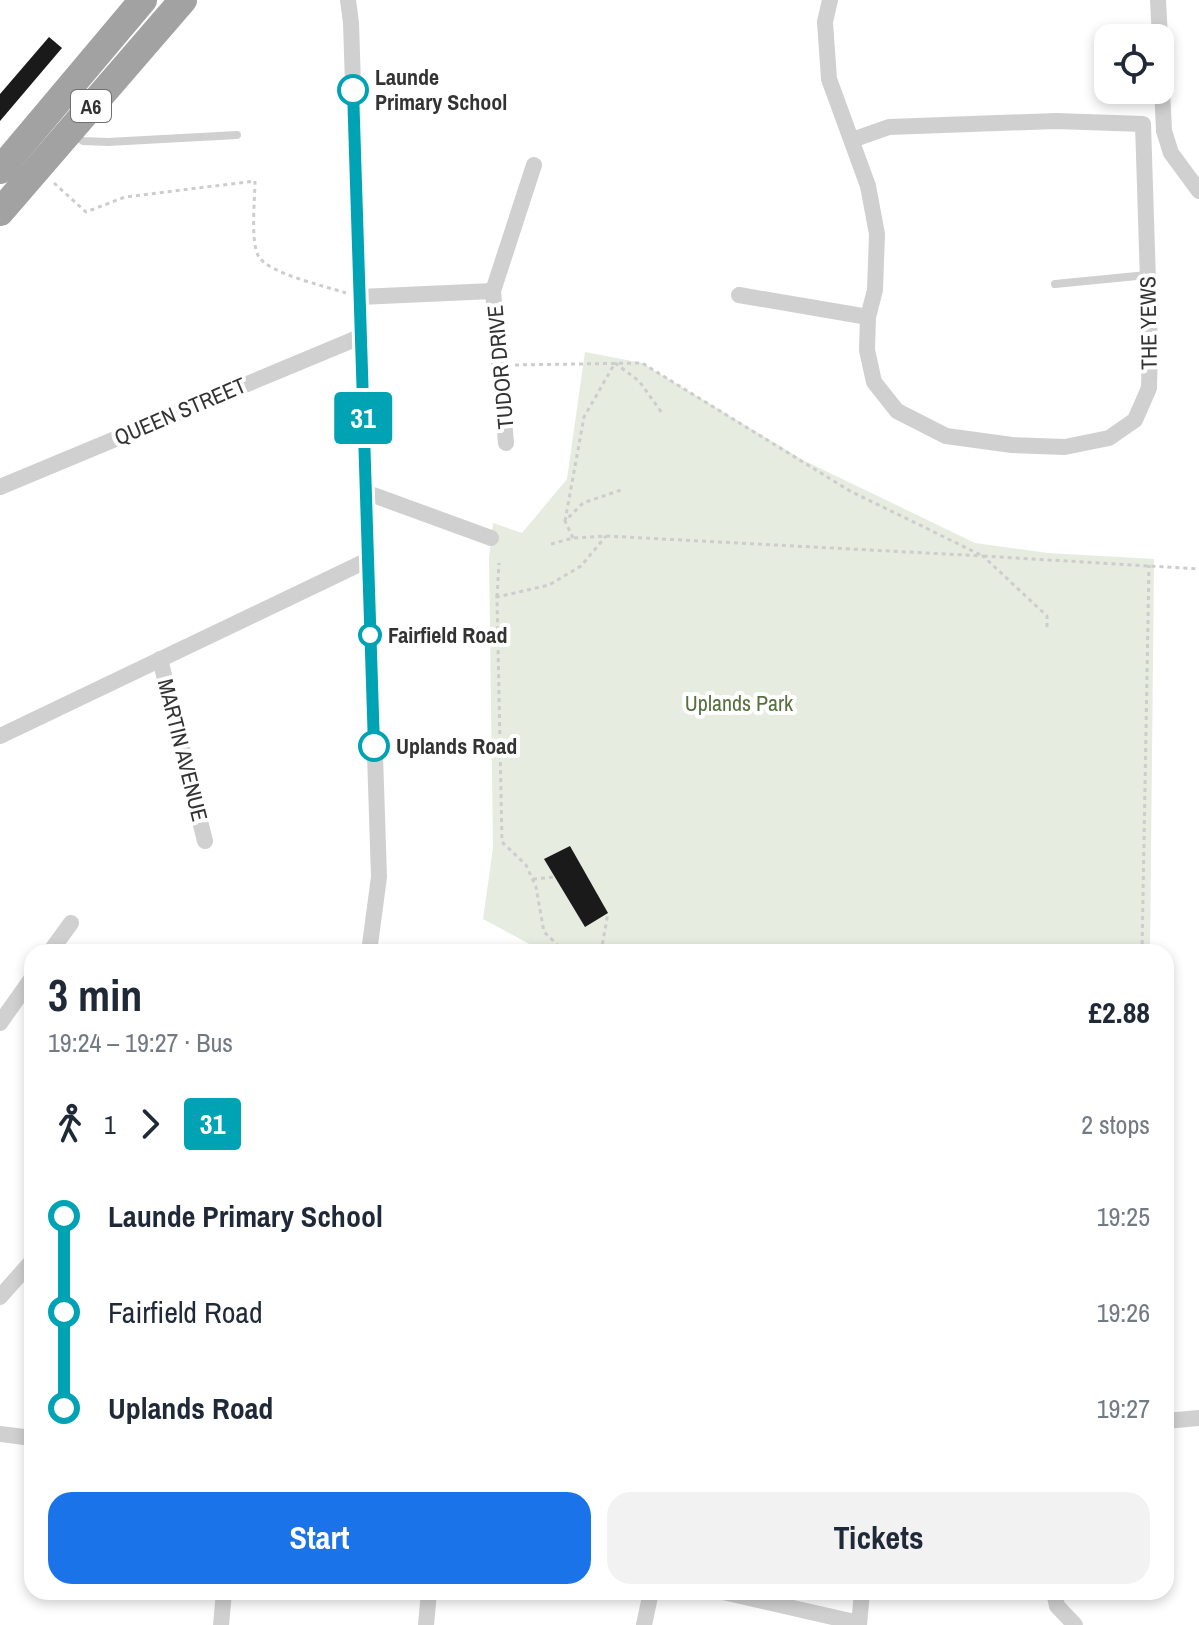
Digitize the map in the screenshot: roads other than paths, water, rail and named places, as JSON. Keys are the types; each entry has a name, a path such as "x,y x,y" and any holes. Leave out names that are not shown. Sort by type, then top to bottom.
{"highway":[{"name":"A6","path":"0,170 143,0"},
{"name":"A6","path":"106,44 114,42 154,0"},
{"name":"A6","path":"0,212 183,0"}],"street":[{"path":"348,0 379,877 370,944"},
{"name":"THE YEWS","path":"830,0 825,22 829,79 868,186 877,234 875,290 868,317 867,350 874,382 897,411 946,436 1012,445 1065,447 1109,438 1135,420 1149,388 1143,124 1056,121 914,125 889,127 852,140"},
{"path":"1158,0 1159,24"},
{"path":"1163,104 1164,131 1171,153 1199,191"},
{"name":"TUDOR DRIVE","path":"506,443 493,291 534,165"},
{"name":"TUDOR DRIVE","path":"359,297 493,291"},
{"path":"739,295 868,317"},
{"name":"QUEEN STREET","path":"0,487 360,337"},
{"path":"365,492 491,538"},
{"path":"0,736 368,560"},
{"name":"MARTIN AVENUE","path":"160,659 205,841"},
{"path":"56,944 71,923"},
{"path":"0,1023 24,989"},
{"path":"0,1297 24,1270"},
{"path":"1174,1420 1199,1418"},
{"path":"0,1434 24,1437"},
{"path":"221,1625 223,1600"},
{"path":"426,1625 428,1600"},
{"path":"644,1625 649,1600"},
{"path":"757,1600 859,1624 861,1600"},
{"path":"1056,1600 1057,1606 1075,1625"}],"lane":[{"path":"70,131 83,141 108,142 237,135"},
{"path":"1055,284 1148,275"}],"place":[{"name":"Launde Primary School","path":"353,90"},
{"name":"Fairfield Road","path":"370,635"},
{"name":"Uplands Road","path":"374,746"}],"park label":[{"name":"Uplands Park","path":"739,703"}]}
